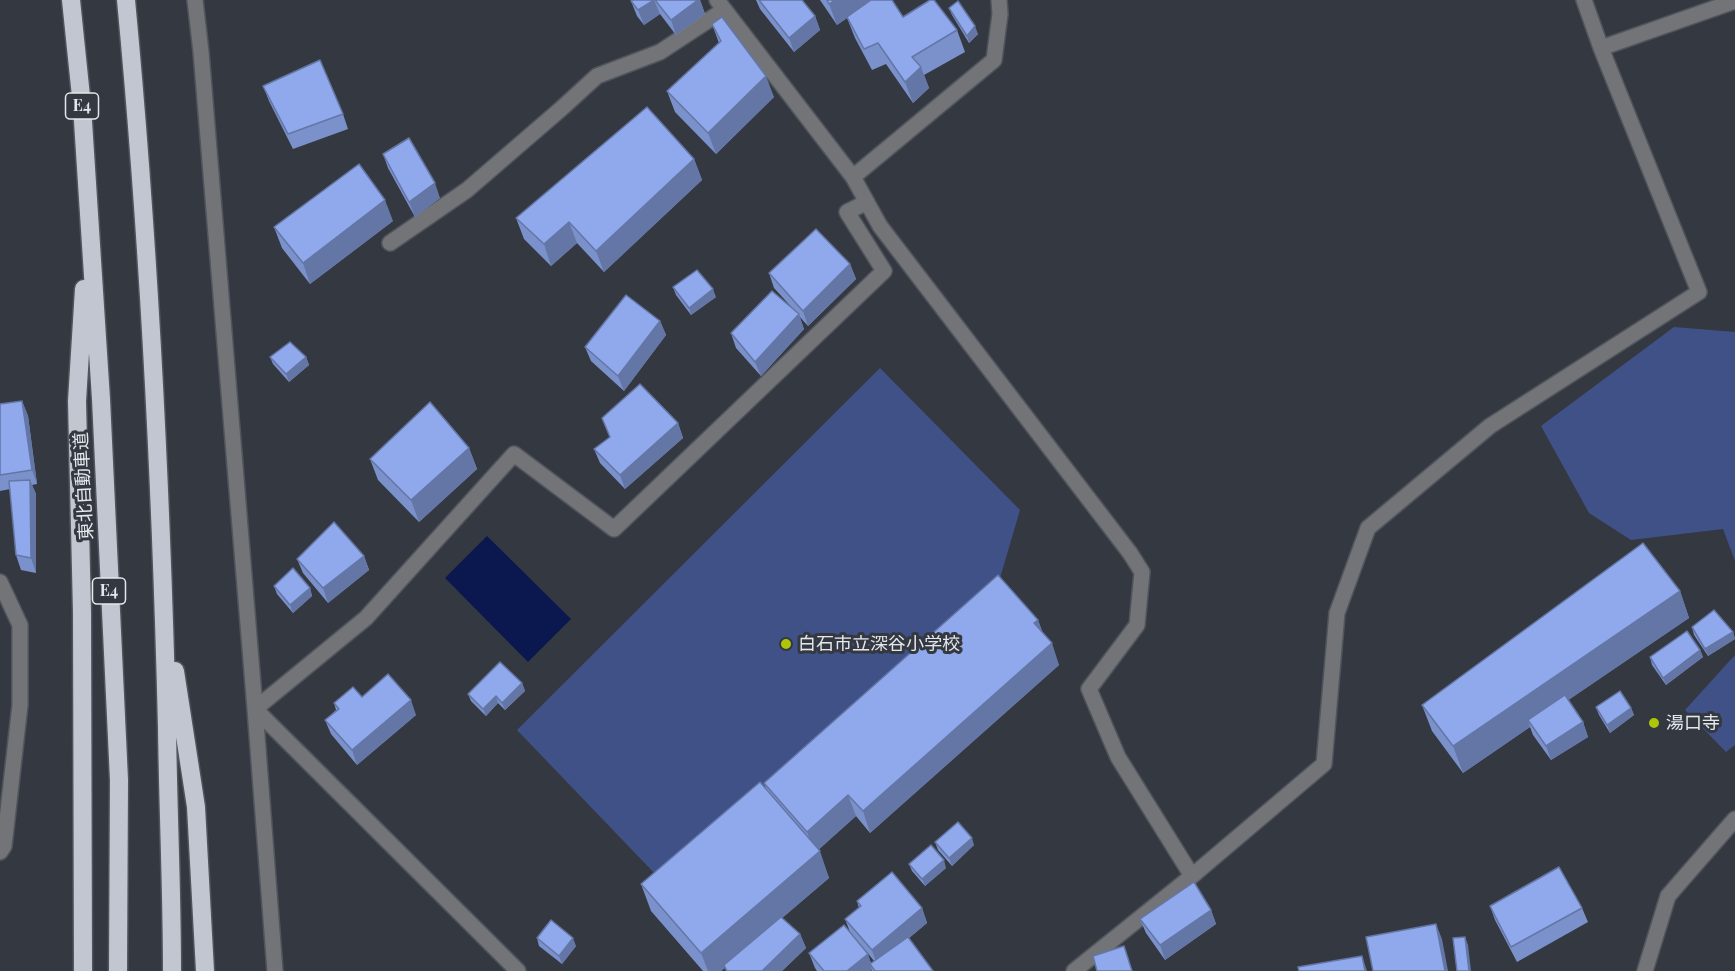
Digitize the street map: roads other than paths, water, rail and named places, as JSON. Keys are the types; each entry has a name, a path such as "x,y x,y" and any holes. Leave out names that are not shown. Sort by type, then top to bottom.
{"highway":[{"name":"東北自動車道","path":"71,0 82,106 101,399 118,769 118,971"},
{"path":"126,0 144,214 155,397 163,598 172,971"},
{"path":"84,971 82,612 77,401 88,212"},
{"path":"163,598 196,807 205,971"}],"street":[{"path":"195,0 275,971"},
{"path":"853,177 994,60 1000,14 999,0"},
{"path":"1074,971 1192,876 1324,764 1337,613 1368,528 1490,426 1699,291 1601,48 1584,0"},
{"path":"1601,48 1735,1"},
{"path":"390,243 467,190 597,76 660,52 720,5 853,177 880,226 1142,572 1137,625 1089,689 1118,757 1192,876"},
{"path":"255,709 366,618 514,454 614,529 884,271 847,212 867,202"},
{"path":"0,582 20,625 20,705 4,846 0,852"},
{"path":"255,709 518,971"},
{"path":"1645,971 1668,896 1735,819"}],"place":[{"name":"白石市立深谷小学校","path":"786,644"},
{"name":"湯口寺","path":"1654,723"}]}
